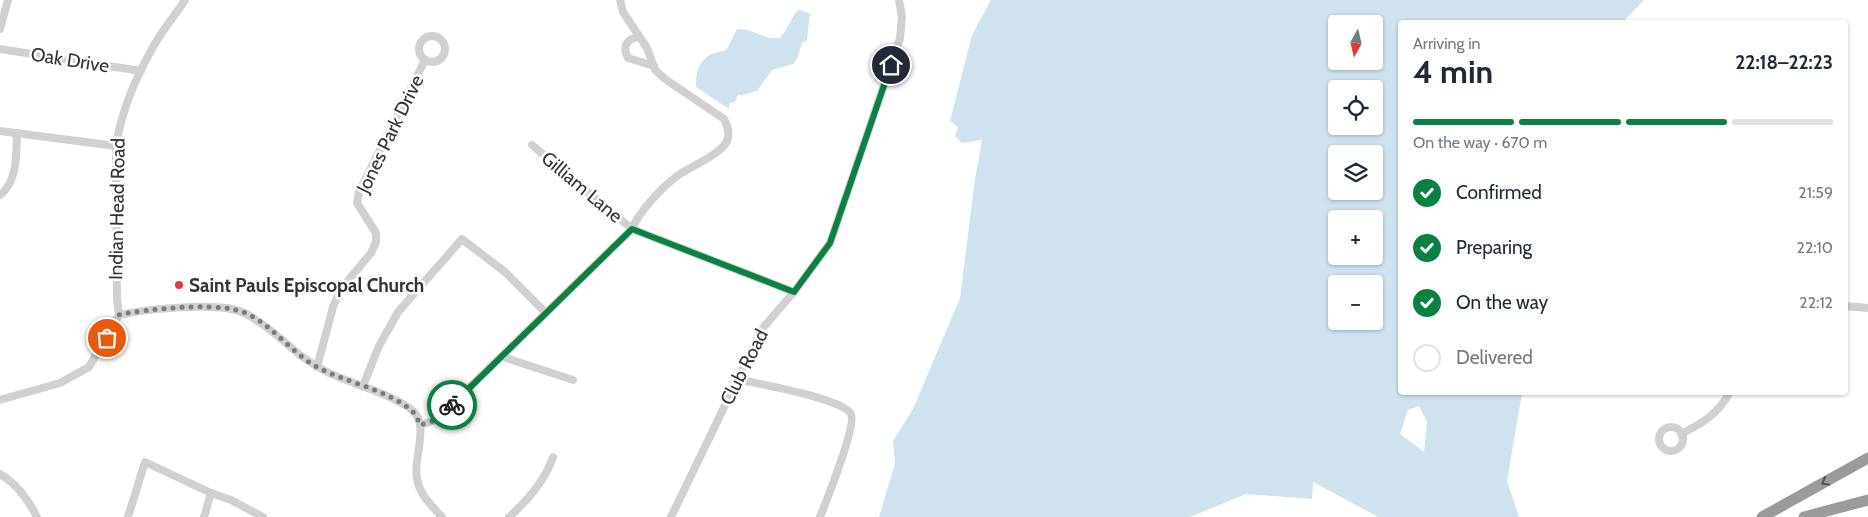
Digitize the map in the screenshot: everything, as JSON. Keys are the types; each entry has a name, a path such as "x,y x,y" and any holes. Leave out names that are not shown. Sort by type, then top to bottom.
{"highway":[{"path":"1762,517 1868,458"},
{"path":"1804,517 1868,500"}],"street":[{"path":"0,29 8,0"},
{"name":"Indian Head Road","path":"118,315 116,146 120,122 125,105 141,71 157,41 185,0"},
{"path":"620,0 623,12 647,48 655,70 665,79 724,119 729,129 721,150 678,175 636,219 632,229"},
{"name":"Club Road","path":"671,517 762,329 794,292 830,243 900,38 902,17 898,0"},
{"path":"639,37 631,38 627,41 625,53 628,58 654,66"},
{"name":"Oak Drive","path":"0,49 141,71"},
{"name":"Jones Park Drive","path":"317,367 333,307 341,289 371,253 376,242 376,233 357,203 359,192 426,60"},
{"path":"0,131 116,146"},
{"path":"0,195 8,187 12,178 18,133"},
{"name":"Gilliam Lane","path":"532,145 632,229 794,292"},
{"name":"Gilliam Lane","path":"420,425 436,420 503,357 632,229"},
{"path":"363,386 379,346 398,312 462,240 505,272 546,313"},
{"path":"1848,306 1868,308"},
{"path":"0,400 60,383 89,367 100,351 118,315 130,312 194,307 221,307 243,312 261,323 303,359 317,367 398,402 415,413 420,425 415,472 418,485 428,501 442,517"},
{"path":"503,357 572,380"},
{"path":"737,379 822,398 844,408 850,413 852,421 848,437 820,517"},
{"path":"1682,434 1712,417 1728,395"},
{"path":"509,517 523,505 541,482 552,457"},
{"path":"128,517 145,462 211,494 231,500 263,517"},
{"path":"0,474 18,488 37,517"},
{"path":"204,517 211,494"}],"water":[{"path":"991,0 1644,0 1625,20 1398,20 1398,395 1522,395 1507,481 1519,517 1378,517 1313,482 1312,499 1246,494 1190,517 879,517 895,463 893,441 913,409 960,298 975,179 982,140 962,143 955,136 958,127 950,121 972,35","holes":["1419,406 1427,422 1424,452 1400,434 1408,410"]},
{"path":"798,10 810,13 807,40 802,43 797,59 793,64 772,70 757,91 738,95 735,102 729,103 729,109 696,87 697,74 701,63 708,56 727,49 737,29 780,38"}],"way so far":[{"path":"107,338 118,315 130,312 194,307 221,307 243,312 261,323 303,359 317,367 398,402 415,413 420,425 436,420 452,405"}],"place":[{"name":"Saint Pauls Episcopal Church","path":"179,285"}],"route":[{"path":"452,405 632,229 794,292 813,263 830,243 891,65"}]}
